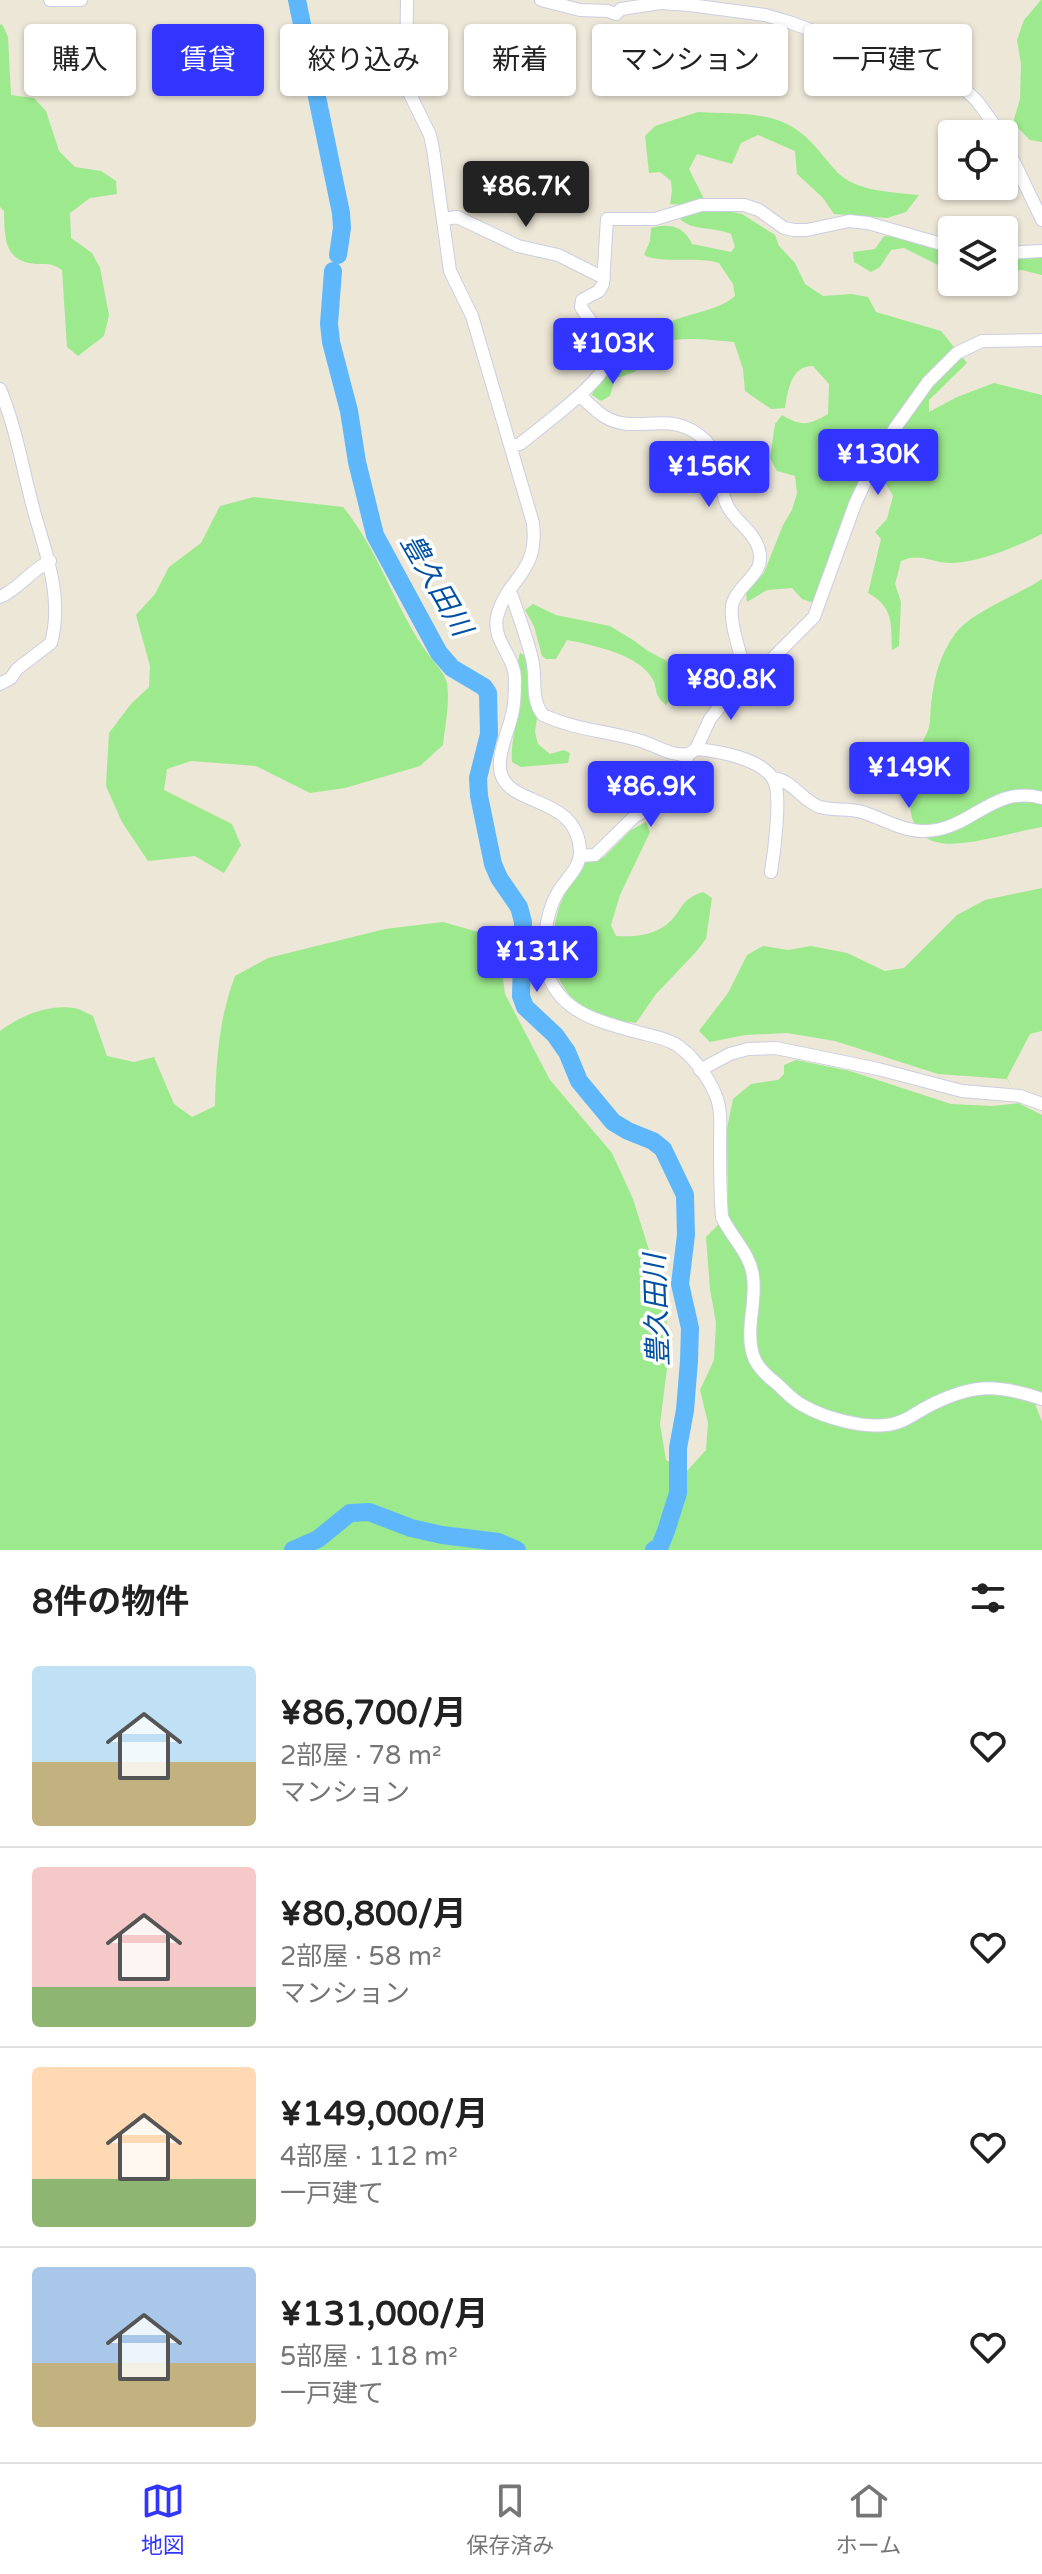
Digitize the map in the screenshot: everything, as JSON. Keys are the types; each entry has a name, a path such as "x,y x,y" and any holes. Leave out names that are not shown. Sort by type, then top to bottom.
{"street":[{"path":"50,0 81,0"},
{"path":"407,0 406,86 430,135 450,271 472,316 533,523 535,539 532,554 497,617 499,638 510,656 515,677 501,776 517,792 558,812 570,822 577,834 578,864 554,901 548,922 545,962 553,987 575,1009 590,1018 676,1044 700,1070 716,1095 719,1106 722,1217 748,1259 753,1273 755,1296 750,1335 753,1357 768,1376 802,1406 834,1419 886,1425 905,1420 956,1393 982,1387 1010,1390 1042,1399"},
{"path":"541,0 580,10 616,14 621,9 660,3 765,15 865,50 933,69 955,80 991,120"},
{"path":"1018,170 1042,220"},
{"path":"511,446 520,444 581,395 602,371 609,355 581,307 582,300 599,291 603,284 607,219 664,218 688,207 701,205 753,207 784,228 794,230 849,221 868,223 938,243"},
{"path":"443,219 457,217 490,235 518,246 558,255 604,278"},
{"path":"1018,252 1042,251"},
{"path":"580,856 595,855 635,816 661,802 710,719 817,612 867,478 895,428 928,382 957,353 982,341 1042,340"},
{"path":"0,389 13,420 50,561 55,610 51,643 0,684"},
{"path":"581,395 615,424 681,424 706,441 714,454 725,500 731,512 757,541 761,554 759,569 733,601 731,613 749,680"},
{"path":"0,597 10,593 39,566 50,561"},
{"path":"509,594 532,658 535,698 543,715 604,734 643,742 672,754 692,751 735,755 773,778 794,786 816,806 860,812 916,831 945,829 1000,799 1032,795 1042,798"},
{"path":"771,872 777,793 773,778"},
{"path":"700,1070 730,1054 748,1049 776,1048 962,1091 1020,1096 1042,1104"}],"green space":[{"path":"1042,0 1042,142 1030,140 1018,128 1018,120 1014,120 1020,99 1021,64 1017,40 1024,20"},
{"path":"2,24 8,37 11,95 34,98 46,111 59,151 75,167 101,171 116,181 117,194 90,198 70,213 71,238 92,253 100,268 109,315 104,336 78,356 67,347 62,270 53,265 18,259 6,239 4,211 0,207"},
{"path":"698,112 748,114 783,123 807,138 837,172 854,184 875,190 919,195 906,212 887,218 834,214 823,198 797,174 795,151 758,135 741,143 732,164 697,154 689,169 704,199 686,205 670,204 671,181 660,172 649,173 645,136 655,126"},
{"path":"717,209 742,214 775,235 779,246 795,263 805,284 823,296 851,294 868,297 876,312 941,331 967,363 929,400 929,412 994,383 1042,395 1042,534 974,560 944,563 914,558 901,561 895,584 901,602 899,646 892,650 887,610 868,593 881,539 875,532 887,519 893,496 880,473 866,470 851,499 837,547 814,603 802,599 792,588 767,590 747,602 746,592 764,573 797,493 795,476 777,471 770,458 775,424 782,415 805,423 828,414 829,384 813,366 795,375 785,408 771,409 745,391 743,369 734,342 672,340 651,345 639,369 615,378 610,396 601,401 592,395 596,385 658,328 719,306 735,296 733,284 719,263 644,255 651,228 664,226 675,227 685,233 692,244 731,252 735,247 731,234 691,225 680,219 693,213"},
{"path":"884,236 897,237 938,248 938,265 904,248 891,250 880,267 871,272 854,262 853,252 875,249"},
{"path":"1042,256 1042,275 1018,270 1018,257"},
{"path":"254,497 343,507 366,540 412,630 445,678 448,698 443,745 420,766 345,788 310,793 256,766 191,761 167,769 164,790 232,824 241,845 224,873 195,856 148,861 122,822 106,786 109,733 131,704 149,687 150,666 136,615 155,594 169,567 201,543 220,506"},
{"path":"1042,579 1042,827 964,843 942,843 925,837 914,823 910,798 914,761 929,727 933,688 942,656 955,634 972,618"},
{"path":"533,604 556,615 610,626 633,640 667,661 674,671 676,692 666,705 645,670 626,657 589,645 567,640 556,659 546,659 542,656 534,626 525,610"},
{"path":"520,653 528,657 538,744 550,754 564,750 570,753 568,763 521,767 512,762 521,691"},
{"path":"646,822 650,832 620,895 611,925 616,936 654,932 666,925 695,895 703,892 712,898 706,939 656,994 636,1023 599,1016 572,998 557,973 553,943 560,905 585,862 604,857 631,830"},
{"path":"1042,888 1042,1031 1030,1034 1007,1078 1014,1091 1007,1079 938,1074 835,1041 787,1033 745,1035 710,1042 699,1031 728,993 747,955 763,946 788,950 811,946 847,953 885,971 904,968 957,915 985,900"},
{"path":"443,922 485,934 500,957 505,994 550,1080 612,1153 633,1199 665,1301 669,1353 660,1424 666,1460 687,1471 706,1450 708,1423 700,1390 714,1360 716,1323 706,1237 728,1215 727,1128 733,1099 751,1084 778,1080 784,1074 784,1065 796,1060 850,1071 951,1104 992,1106 1020,1103 1042,1115 1042,1397 1034,1401 1042,1422 1042,1550 0,1550 0,1031 25,1016 64,1007 93,1016 107,1056 134,1062 154,1057 174,1104 192,1117 215,1106 219,1040 235,976 268,958 385,929"}],"waterway":[{"name":"豊久田川","path":"297,0 341,213 338,255"},
{"name":"豊久田川","path":"333,271 329,324 331,342 375,535 439,653 452,668 484,687 488,693 489,734 478,778 479,796 493,864 519,907 523,922 521,996 525,1007 555,1035 567,1052 579,1081 613,1122 663,1149 685,1195 686,1235 680,1284 690,1328 685,1410 678,1448 678,1493 660,1546 654,1550"},
{"name":"豊久田川","path":"293,1550 318,1539 350,1513 369,1512 411,1528 498,1542 517,1550"}]}
